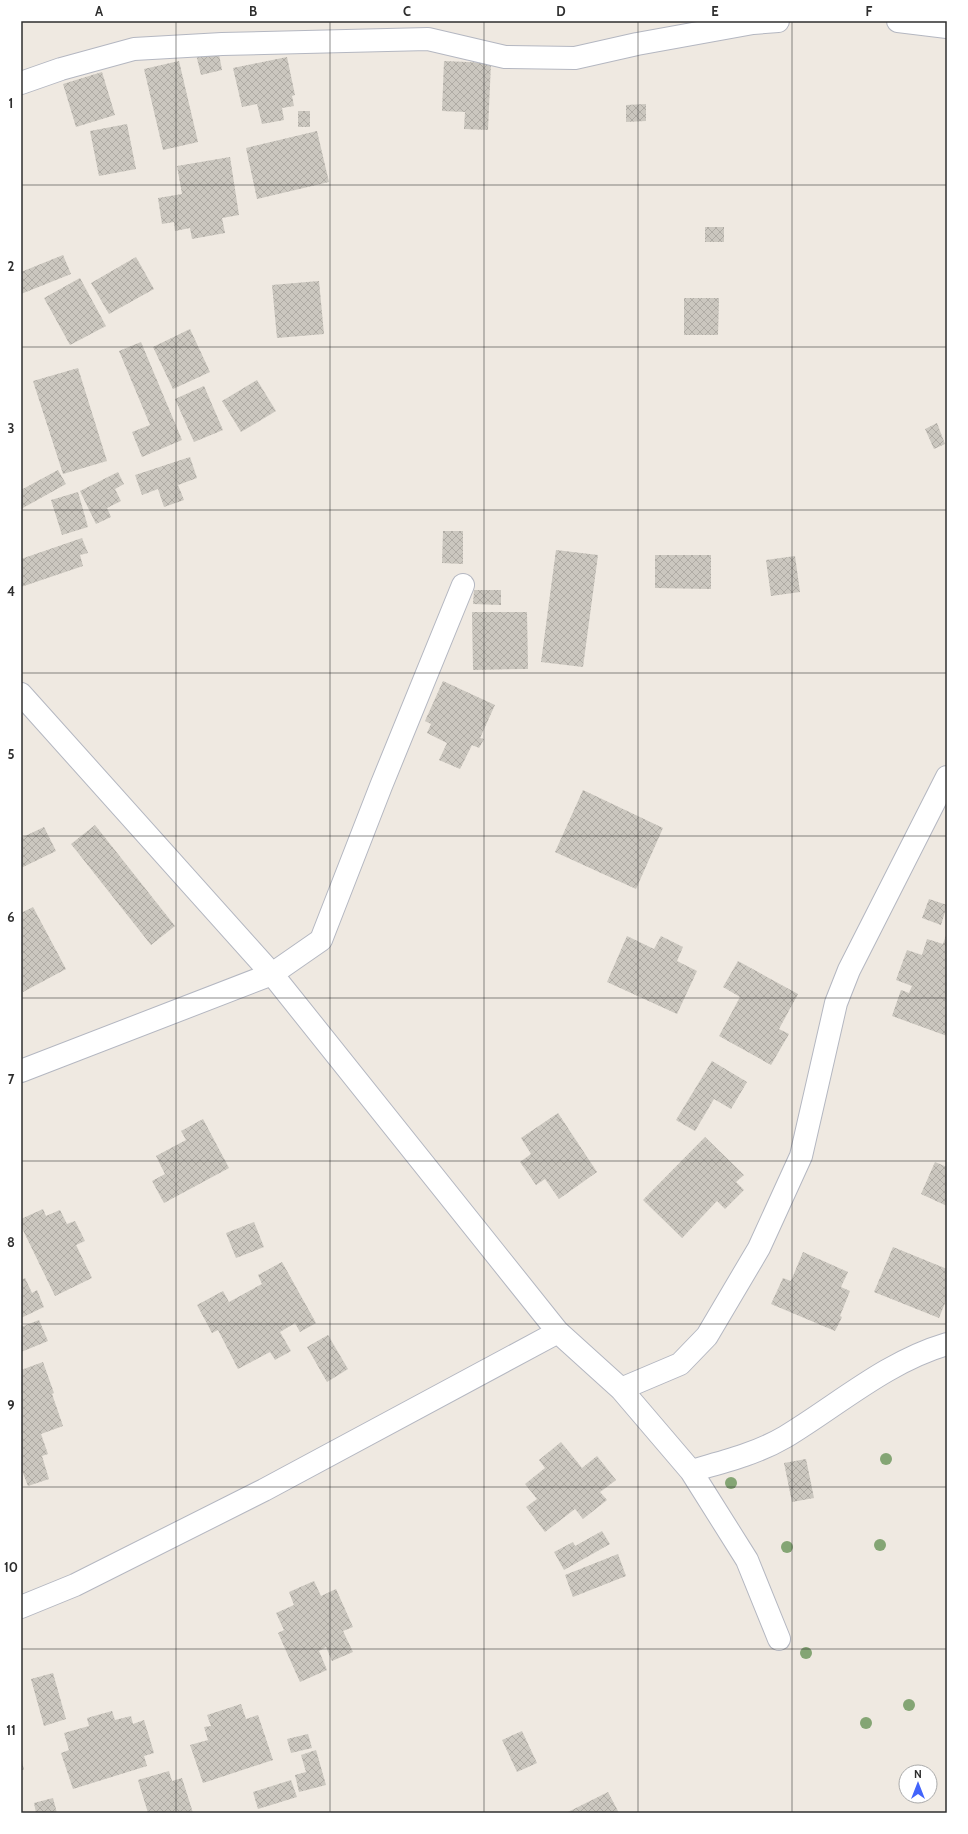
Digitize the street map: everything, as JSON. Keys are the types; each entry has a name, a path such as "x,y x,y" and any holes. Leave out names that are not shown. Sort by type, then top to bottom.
{"street":[{"path":"21,83 61,69 134,50 428,30 505,56 575,58 637,44 753,23 778,21"},
{"path":"898,21 947,27"},
{"path":"21,1071 272,974 321,940 381,786 463,585"},
{"path":"21,694 272,974 558,1332 621,1389 691,1471 747,1560 779,1639"},
{"path":"621,1389 680,1364 707,1336 759,1248 801,1156 836,1003 849,970 947,777"},
{"path":"21,1607 75,1585 264,1490 558,1332"},
{"path":"691,1471 743,1457 784,1438 893,1366 930,1349 947,1344"}],"building":[{"path":"218,49 222,70 201,75 196,54"},
{"path":"287,57 295,95 292,96 294,106 282,108 284,120 262,124 257,104 242,107 233,68"},
{"path":"179,61 198,142 163,150 144,69"},
{"path":"444,61 491,63 488,130 464,129 465,112 442,111"},
{"path":"102,72 115,115 76,127 63,84"},
{"path":"646,104 646,121 626,122 626,105"},
{"path":"298,111 310,111 310,127 298,127"},
{"path":"127,124 136,169 99,176 90,131"},
{"path":"317,131 329,182 257,199 246,148"},
{"path":"230,157 239,215 222,218 225,233 192,239 190,228 175,231 174,222 162,224 158,198 182,194 177,166"},
{"path":"705,227 724,227 724,242 705,242"},
{"path":"63,255 71,274 21,294 21,272"},
{"path":"136,257 154,289 109,314 91,283"},
{"path":"80,278 106,326 70,345 44,298"},
{"path":"319,281 324,334 277,338 272,285"},
{"path":"684,298 719,298 718,335 684,335"},
{"path":"190,329 210,372 173,389 153,347"},
{"path":"141,342 182,440 142,457 132,432 150,425 119,351"},
{"path":"78,368 107,461 63,474 33,381"},
{"path":"257,380 276,411 241,432 222,401"},
{"path":"204,386 223,430 194,442 175,399"},
{"path":"937,423 945,444 934,449 925,429"},
{"path":"190,457 197,478 178,485 184,500 164,507 158,489 142,495 135,475"},
{"path":"58,470 66,484 21,509 21,490"},
{"path":"118,472 124,484 115,489 121,501 107,508 111,517 96,524 80,491"},
{"path":"78,492 88,527 62,535 51,500"},
{"path":"443,531 463,531 463,564 442,563"},
{"path":"82,538 88,553 80,555 83,566 21,587 21,559"},
{"path":"556,550 598,555 583,667 541,662"},
{"path":"655,555 711,555 711,589 655,588"},
{"path":"795,556 800,592 771,596 766,560"},
{"path":"474,590 501,590 501,605 473,604"},
{"path":"472,612 527,612 528,669 473,670"},
{"path":"443,681 495,705 480,738 484,739 479,748 472,745 460,769 439,760 447,743 427,733 431,724 425,721"},
{"path":"583,790 663,828 636,889 555,852"},
{"path":"95,825 175,926 151,945 71,844"},
{"path":"44,827 56,851 21,868 21,838"},
{"path":"929,899 947,905 941,925 922,918"},
{"path":"33,907 66,969 23,992 21,988 21,913"},
{"path":"947,932 947,1036 892,1016 901,990 909,993 912,986 896,980 907,950 922,955 927,939 943,944"},
{"path":"627,936 654,949 661,936 683,947 677,961 697,971 677,1014 607,982"},
{"path":"738,961 798,994 779,1029 789,1034 771,1065 719,1036 740,997 723,987"},
{"path":"712,1061 747,1082 731,1109 714,1099 695,1131 676,1120"},
{"path":"558,1113 597,1172 559,1199 545,1179 536,1185 520,1162 531,1154 521,1138"},
{"path":"203,1119 229,1168 164,1203 152,1181 165,1174 156,1156 186,1140 181,1131"},
{"path":"705,1137 744,1175 736,1182 744,1190 725,1209 717,1201 682,1238 643,1200"},
{"path":"935,1162 947,1167 947,1206 921,1194"},
{"path":"43,1209 46,1216 60,1210 67,1224 75,1221 85,1241 76,1245 92,1278 55,1296 21,1226 21,1219"},
{"path":"254,1222 264,1247 236,1258 226,1233"},
{"path":"893,1247 947,1269 947,1298 939,1318 874,1292"},
{"path":"803,1252 848,1272 841,1287 850,1291 840,1316 842,1317 835,1331 771,1304 783,1278 791,1281"},
{"path":"282,1262 316,1323 300,1332 295,1323 280,1332 291,1351 275,1360 270,1352 238,1369 218,1330 212,1333 197,1305 223,1291 229,1302 262,1284 258,1275"},
{"path":"25,1278 32,1293 37,1290 44,1307 21,1318 21,1280"},
{"path":"39,1320 48,1341 21,1352 21,1327"},
{"path":"328,1335 348,1369 327,1382 307,1347"},
{"path":"43,1362 54,1393 52,1394 63,1426 41,1434 48,1454 42,1456 49,1479 28,1486 21,1468 21,1370"},
{"path":"561,1442 582,1468 597,1456 616,1480 600,1492 607,1500 583,1519 575,1509 545,1532 526,1507 537,1499 525,1484 545,1468 539,1460"},
{"path":"806,1459 814,1498 792,1502 784,1463"},
{"path":"602,1531 610,1544 564,1570 554,1552 573,1542 575,1546"},
{"path":"618,1554 626,1576 573,1597 565,1575"},
{"path":"314,1581 321,1596 336,1589 353,1627 343,1631 353,1652 332,1661 326,1647 319,1651 327,1670 300,1682 278,1633 284,1630 276,1613 294,1605 289,1592"},
{"path":"53,1673 66,1719 44,1726 31,1679"},
{"path":"241,1704 246,1719 258,1715 273,1760 203,1783 190,1745 208,1740 204,1727 211,1726 207,1715"},
{"path":"112,1711 115,1720 131,1716 133,1724 144,1720 154,1753 144,1756 147,1766 73,1789 61,1753 69,1750 64,1733 89,1726 87,1718"},
{"path":"522,1731 537,1763 517,1772 502,1740"},
{"path":"308,1734 312,1748 291,1753 287,1739"},
{"path":"316,1750 326,1785 299,1792 295,1775 306,1772 301,1755"},
{"path":"21,1756 24,1770 21,1770"},
{"path":"169,1771 172,1781 182,1778 193,1813 148,1813 138,1780"},
{"path":"291,1780 297,1797 258,1809 253,1792"},
{"path":"608,1792 619,1813 566,1813"},
{"path":"53,1798 57,1813 36,1813 34,1803"}]}
